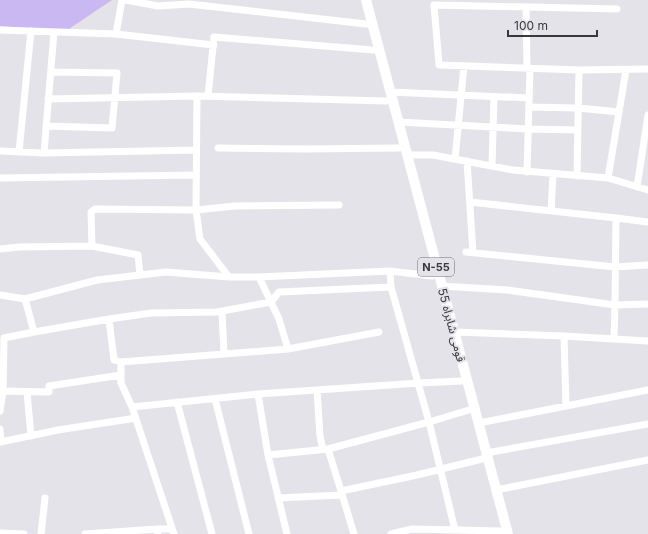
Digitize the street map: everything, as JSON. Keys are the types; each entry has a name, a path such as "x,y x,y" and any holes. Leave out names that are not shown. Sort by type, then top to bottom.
{"highway":[{"name":"قومی شاہراہ 55","path":"364,2 366,24 388,97 398,122 403,152"},
{"name":"قومی شاہراہ 55","path":"364,2 421,221 441,286 458,360 479,423 484,456 503,533"},
{"name":"قومی شاہراہ 55","path":"421,221 432,276 450,327"},
{"name":"قومی شاہراہ 55","path":"458,360 461,381 469,410 496,490 503,533"}],"street":[{"path":"116,34 122,0"},
{"path":"126,0 158,6 189,4 366,24"},
{"path":"594,0 594,8"},
{"path":"618,9 594,8 568,4 529,5 434,2 438,65 579,70 648,69"},
{"path":"527,172 530,98 529,5"},
{"path":"0,30 116,34 214,45"},
{"path":"18,152 31,31"},
{"path":"44,153 54,32"},
{"path":"208,96 214,38 373,50"},
{"path":"455,159 464,66"},
{"path":"577,176 579,70"},
{"path":"608,178 626,70"},
{"path":"46,126 112,128 115,98 117,73 51,72"},
{"path":"48,99 197,96 461,96 530,98"},
{"path":"197,96 196,210 200,239 229,277"},
{"path":"492,166 494,97"},
{"path":"529,107 578,108 619,112"},
{"path":"638,187 648,115"},
{"path":"398,122 458,126 578,130"},
{"path":"218,148 403,152 433,155 527,172 608,178 648,190"},
{"path":"0,151 44,153 196,150"},
{"path":"467,161 470,202 469,252 615,266 648,265"},
{"path":"551,211 553,174"},
{"path":"0,178 196,176"},
{"path":"470,202 648,222"},
{"path":"92,246 91,212 94,209 196,210 235,206 339,205"},
{"path":"614,339 616,218"},
{"path":"0,249 19,247 92,246 138,255 140,275"},
{"path":"390,271 391,287 419,383 455,530"},
{"path":"0,295 25,299 97,280 166,272 229,277 259,277 390,271 432,276"},
{"path":"259,277 279,319 288,349"},
{"path":"441,286 507,290 615,305 648,304"},
{"path":"0,411 3,392 2,338 151,313 222,311 271,302 279,292 391,287"},
{"path":"25,299 34,332"},
{"path":"222,311 224,354"},
{"path":"109,319 114,360 121,362 288,349 379,332"},
{"path":"450,327 648,341"},
{"path":"564,336 566,406"},
{"path":"85,534 173,531 136,418 120,383 121,362"},
{"path":"3,392 49,392 49,386 121,375"},
{"path":"132,407 258,394 461,381"},
{"path":"317,390 320,436 326,449 354,534"},
{"path":"479,423 648,390"},
{"path":"27,392 31,436"},
{"path":"258,394 268,455 287,534"},
{"path":"215,399 249,534"},
{"path":"177,402 212,534"},
{"path":"268,455 326,449 469,410"},
{"path":"0,429 0,442 58,430 136,418"},
{"path":"278,498 341,493 417,475 484,456 648,424"},
{"path":"496,490 648,460"},
{"path":"41,534 45,498"},
{"path":"391,534 412,529 503,533"},
{"path":"0,532 24,534"}],"shaded area":[{"path":"0,0 112,0 66,31 0,26"}]}
